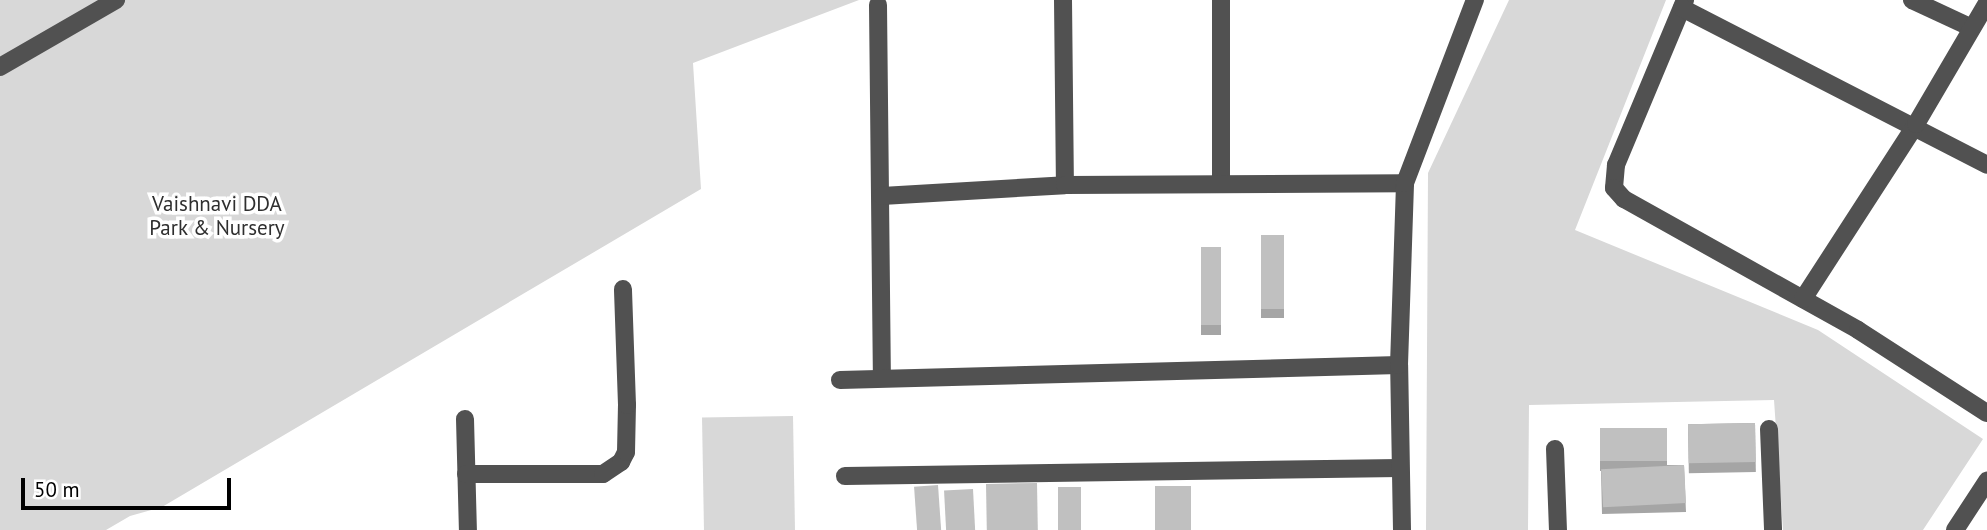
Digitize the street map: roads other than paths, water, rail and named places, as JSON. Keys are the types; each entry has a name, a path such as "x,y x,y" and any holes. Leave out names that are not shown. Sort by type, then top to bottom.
{"street":[{"path":"0,67 116,0"},
{"path":"1063,0 1065,185"},
{"path":"1221,0 1221,184"},
{"path":"1402,530 1399,365 1405,183 1475,0"},
{"path":"1912,0 1972,28"},
{"path":"1803,299 1916,124 1987,3"},
{"path":"1987,165 1916,124 1684,4 1616,165 1614,188 1624,199 1803,299 1987,413"},
{"path":"878,5 882,378"},
{"path":"882,196 1065,185 1405,183"},
{"path":"466,474 603,474 621,462 626,452 627,405 623,289"},
{"path":"840,380 1399,365"},
{"path":"465,419 468,530"},
{"path":"1769,429 1773,530"},
{"path":"1555,449 1558,530"},
{"path":"845,476 1400,468"},
{"path":"1955,530 1987,481"}],"park label":[{"name":"Vaishnavi DDA Park & Nursery","path":"217,216"}]}
